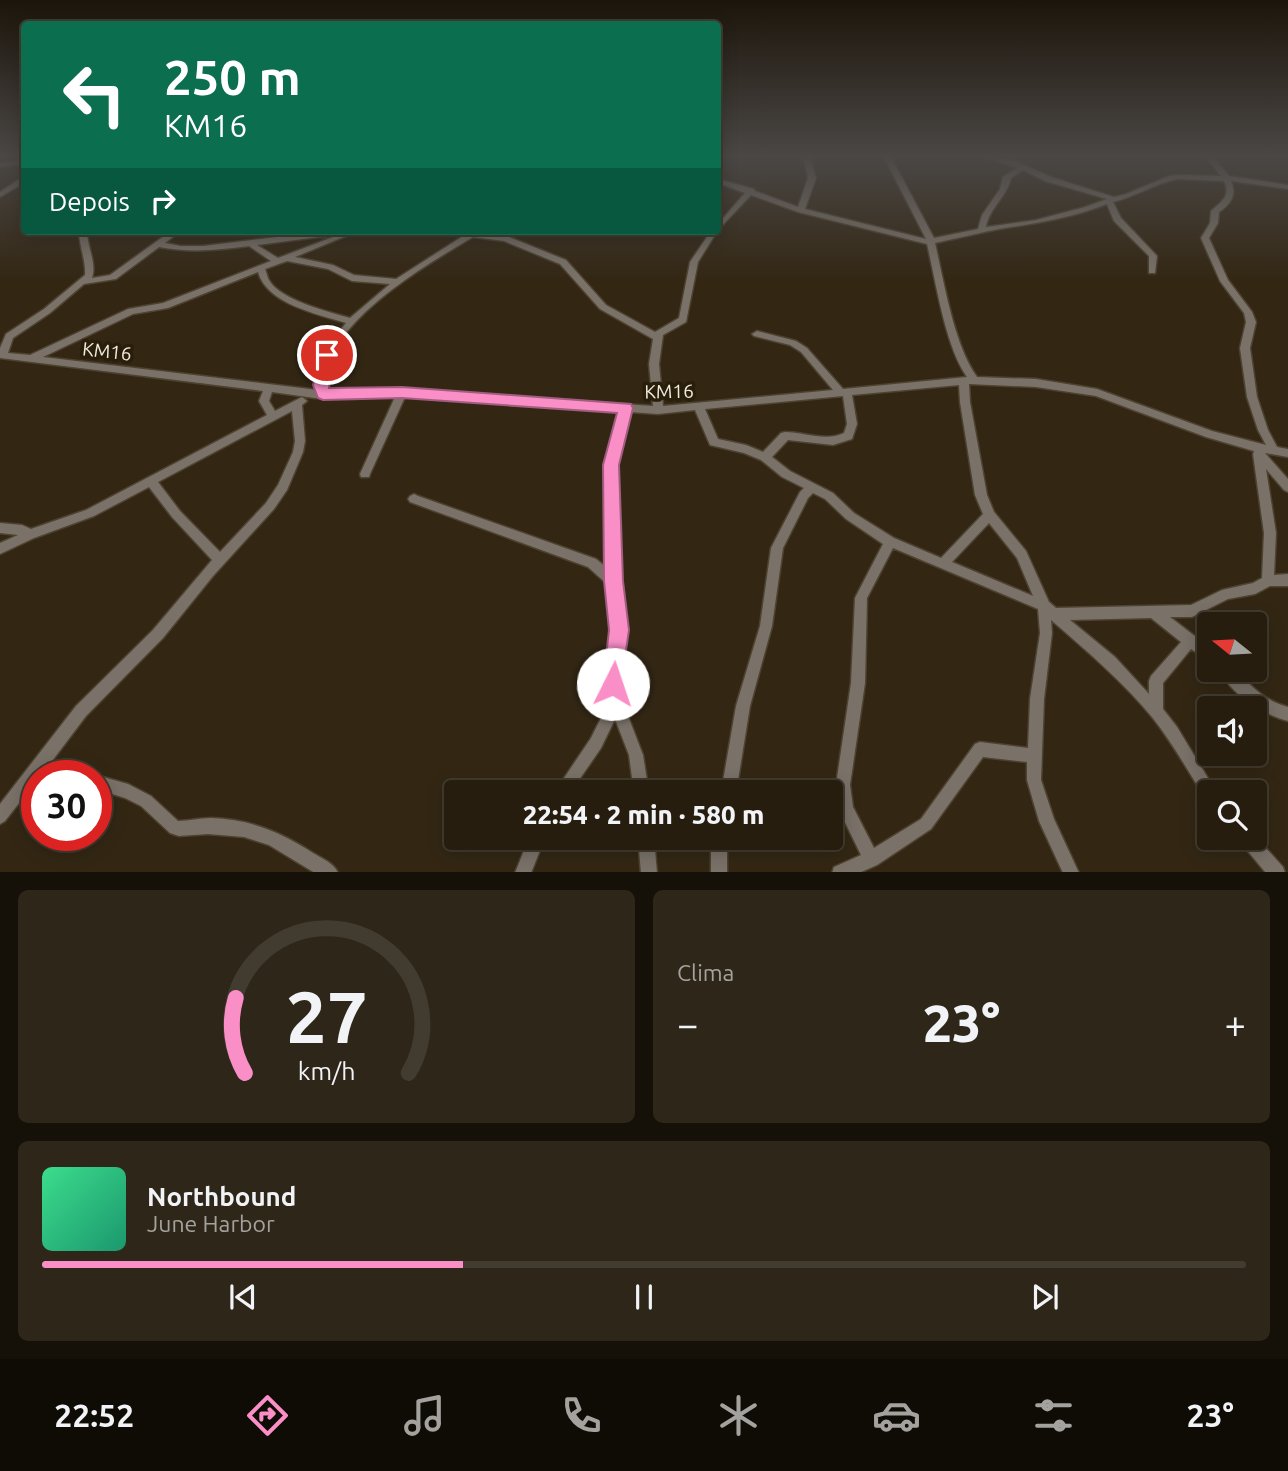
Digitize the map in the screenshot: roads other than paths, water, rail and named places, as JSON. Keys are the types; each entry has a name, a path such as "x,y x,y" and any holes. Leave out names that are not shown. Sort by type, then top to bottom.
{"street":[{"path":"721,224 745,198"},
{"path":"769,198 801,210 929,242 1046,220 1125,198"},
{"path":"801,210 805,198"},
{"path":"909,198 929,242 969,381 965,402 978,479 989,515 1022,555 1049,610 1037,699 1034,756 1036,790 1071,872"},
{"path":"982,231 984,218 995,198"},
{"path":"1102,198 1112,201"},
{"path":"1229,198 1213,213 1215,220 1205,238 1224,281 1248,312 1251,322 1245,348 1252,397 1263,430 1274,451"},
{"path":"1112,201 1116,219 1153,256 1152,271"},
{"path":"83,235 91,271 85,282"},
{"path":"1,355 9,336 85,282 113,277 171,235"},
{"path":"161,244 183,250 298,235"},
{"path":"31,359 131,311 165,306 342,235"},
{"path":"0,549 30,534 90,513 319,394 327,355 351,321 398,282 471,235"},
{"path":"495,235 563,262 603,307 658,338"},
{"path":"658,410 654,364 658,338 663,330 683,320 694,262 713,235"},
{"path":"248,242 280,259 330,267 352,278 398,282"},
{"path":"260,267 266,285 272,289 307,308 351,321"},
{"path":"757,334 793,342 804,350 844,392 852,424 848,436 842,440 785,436 765,457"},
{"name":"KM16","path":"1,355 210,380 268,390 319,394 402,393 658,410 969,381 1036,383 1097,393 1258,451 1288,453"},
{"path":"268,390 264,401 273,417"},
{"path":"365,474 402,393"},
{"path":"43,760 81,711 158,634 220,559 261,516 288,476 300,441 297,404"},
{"path":"626,408 611,465 613,581 619,630 614,661 616,703 636,755 640,780"},
{"path":"699,408 714,442 746,449 765,457 810,489 829,496 850,516 890,542 1049,610 1110,662 1156,711 1201,780"},
{"path":"1258,451 1288,487"},
{"path":"1258,451 1270,533 1268,581"},
{"path":"150,480 176,514 220,559"},
{"path":"730,780 743,706 766,626 777,548 804,495 810,489"},
{"path":"414,499 592,563 613,581"},
{"path":"943,564 989,515"},
{"path":"0,528 12,528 30,534"},
{"path":"871,859 846,808 843,785 858,683 860,598 890,542"},
{"path":"1049,610 1192,611 1214,598 1255,588 1268,581 1288,580"},
{"path":"1152,611 1197,645"},
{"path":"1156,711 1156,681 1191,640"},
{"path":"1238,682 1265,708 1288,714"},
{"path":"570,780 596,743 616,703"},
{"path":"841,872 871,859 926,824 979,749 1034,756"},
{"path":"112,786 128,791 146,801 175,828 206,826 248,830 272,836 328,872"},
{"path":"0,816 21,789"},
{"path":"523,872 532,850"},
{"path":"647,850 649,872"},
{"path":"719,850 719,872"},
{"path":"1257,850 1276,872"}]}
